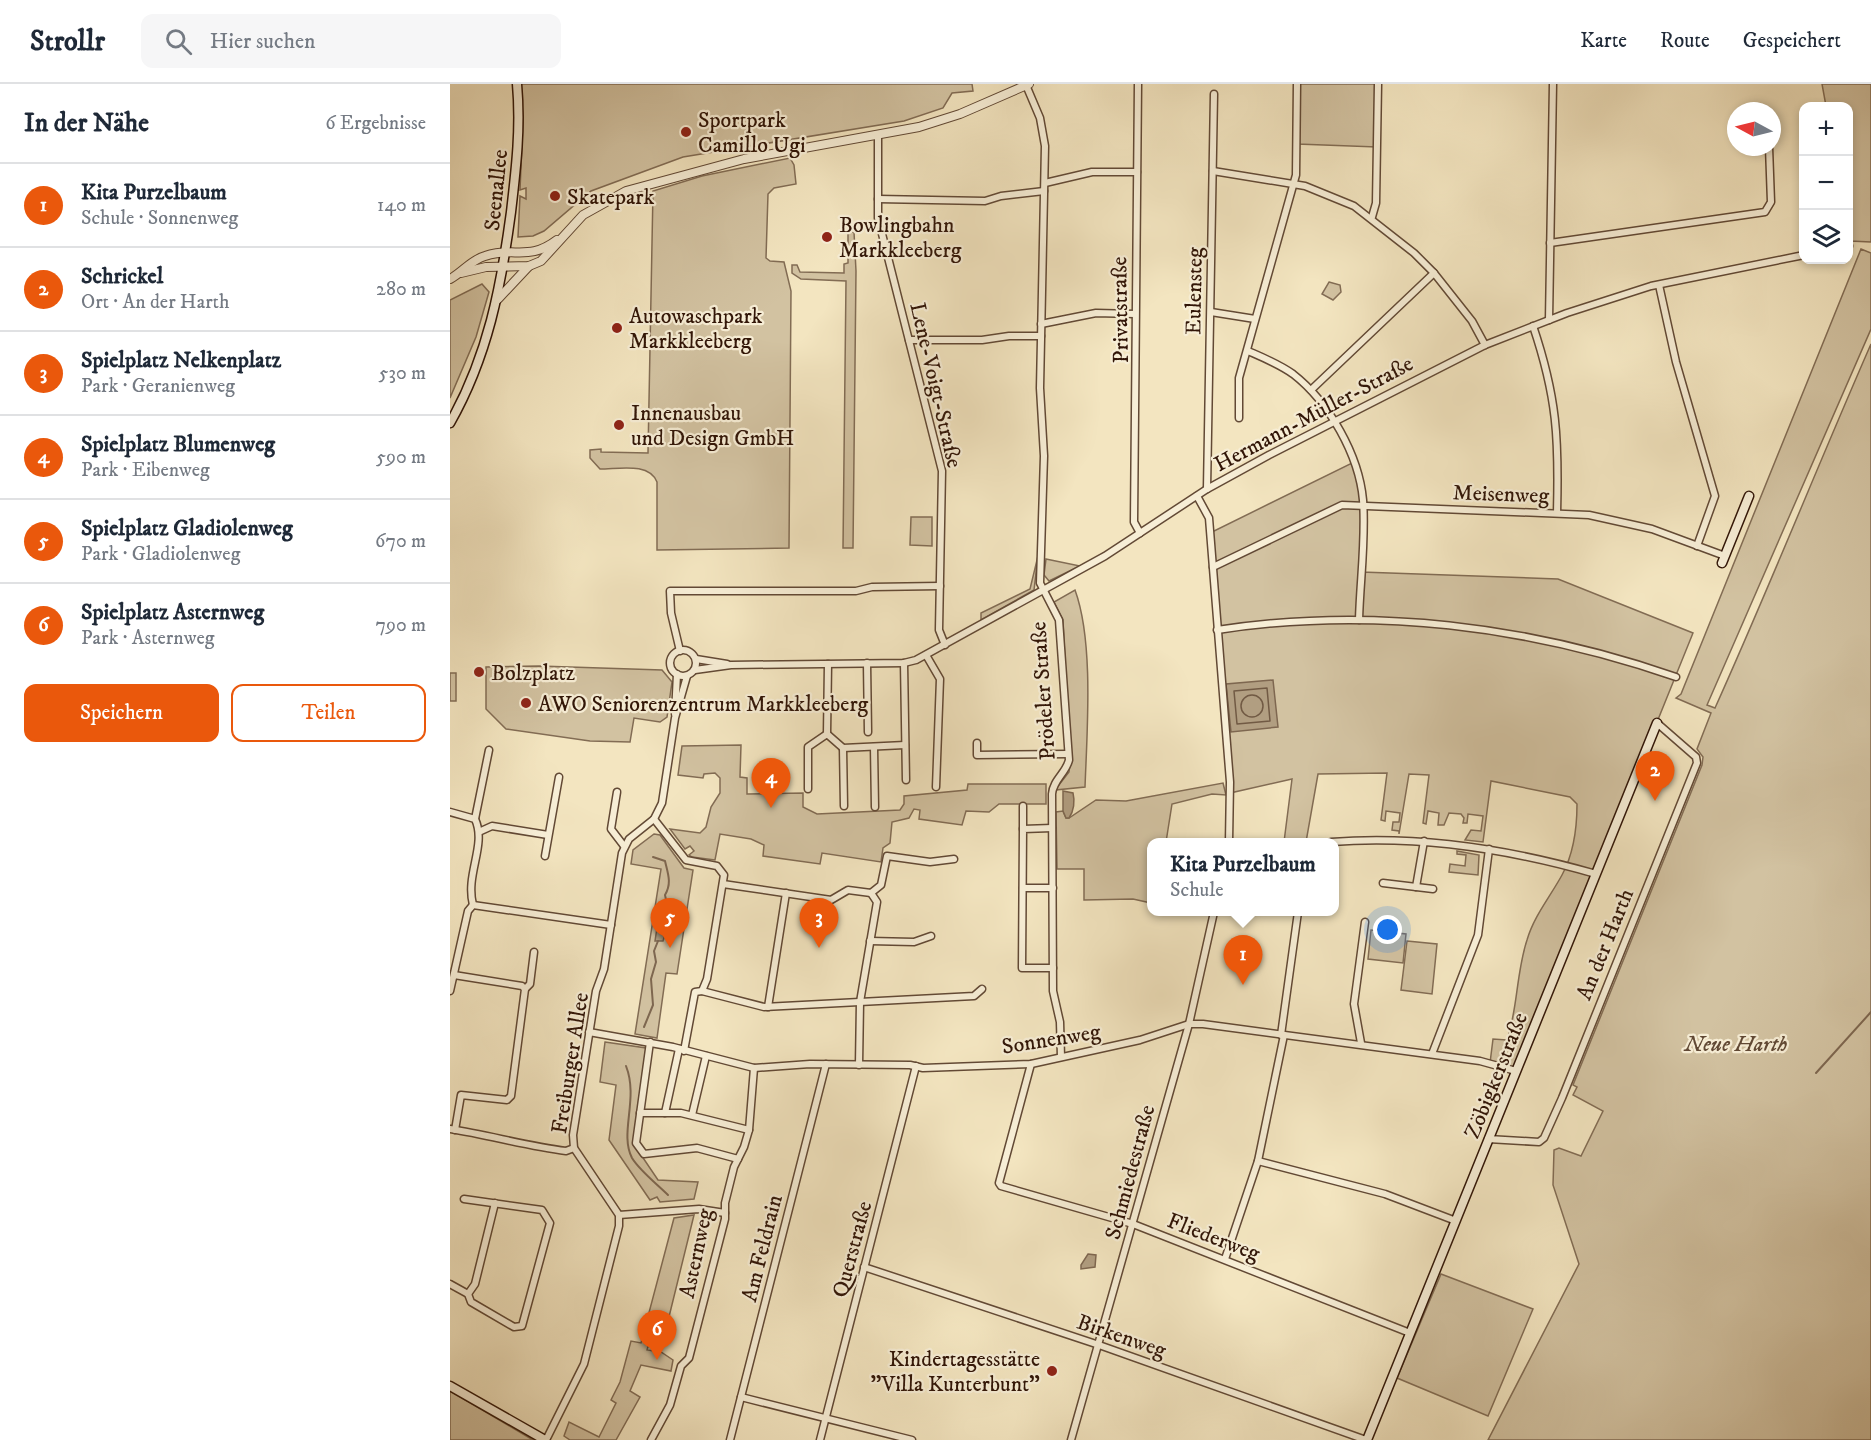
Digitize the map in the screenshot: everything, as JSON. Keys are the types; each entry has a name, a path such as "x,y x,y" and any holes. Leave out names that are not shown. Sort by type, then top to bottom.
{"main road":[{"name":"Seenallee","path":"450,423 476,372 498,299 518,158 517,84"},
{"path":"1723,560 1749,496"},
{"name":"Zöbigkerstraße","path":"1366,1440 1657,723"},
{"path":"450,1386 545,1440"}],"street":[{"name":"Privatstraße","path":"1138,84 1135,314 1138,322 1134,522 1140,533"},
{"path":"1239,418 1239,378 1294,185 1297,84"},
{"path":"1372,217 1376,203 1377,84"},
{"path":"1549,320 1553,84"},
{"path":"450,279 480,258 506,253 540,251 561,237 583,215 626,191 744,159 919,127 960,114 1028,85 1043,131 1040,388 1044,456 1040,583 1043,591"},
{"name":"Eulensteg","path":"1207,489 1214,94"},
{"name":"Lene-Voigt-Straße","path":"878,135 878,218 942,471 939,630 945,645"},
{"path":"1550,243 1765,212 1772,202 1769,156"},
{"path":"1213,171 1294,185 1338,197 1372,217 1434,273 1472,321 1485,345"},
{"path":"878,199 985,201 1044,187 1092,172 1137,172"},
{"name":"Seenallee","path":"498,299 529,266 547,257 561,237"},
{"name":"Hermann-Müller-Straße","path":"694,670 731,665 904,663 927,655 1043,591 1140,533 1207,489 1332,420 1485,345 1549,320 1659,285 1799,256"},
{"path":"461,273 486,267 529,266"},
{"path":"1311,390 1434,273"},
{"path":"1659,285 1676,362 1715,496 1697,546"},
{"path":"1211,312 1255,320"},
{"path":"1041,324 1085,315 1135,314"},
{"path":"1533,326 1546,363 1556,412 1559,441 1557,513"},
{"path":"909,340 982,340 1009,336 1041,336"},
{"path":"1248,351 1280,365 1311,390 1332,420 1355,464 1363,507 1359,620"},
{"path":"1197,496 1209,518 1230,782 1229,838"},
{"name":"Meisenweg","path":"1213,567 1342,506 1557,513 1620,521 1652,529 1697,546 1723,560"},
{"path":"680,651 671,613 670,591 856,591 872,587 940,586"},
{"name":"Prödeler Straße","path":"1043,591 1059,620 1068,754 1067,767 1052,788 1053,968 1060,1058"},
{"path":"1217,630 1287,622 1359,620 1446,625 1534,638 1608,656 1676,677"},
{"path":"617,792 611,829 624,846 654,819 662,803 675,717 677,674 670,662 674,654 680,651 689,652 696,659 694,670 687,676 675,717"},
{"path":"927,655 940,679 936,787"},
{"name":"Hermann-Müller-Straße","path":"696,659 731,665"},
{"path":"867,663 868,732"},
{"path":"904,663 906,780"},
{"path":"828,664 827,734 843,748 905,745"},
{"path":"677,674 687,676"},
{"name":"An der Harth","path":"1488,1139 1540,1141 1544,1138 1564,1092 1697,763 1696,757 1657,723"},
{"path":"808,789 808,747 827,734"},
{"path":"977,743 977,754 1068,754"},
{"path":"874,747 875,807"},
{"path":"843,748 844,806"},
{"path":"473,905 469,889 481,831 475,819 489,750"},
{"path":"544,856 559,777"},
{"path":"1023,806 1023,969 1053,968"},
{"path":"450,812 475,819"},
{"path":"654,819 686,860 717,866 724,875 707,979 702,991"},
{"path":"481,831 492,826 548,835"},
{"path":"1023,829 1052,828"},
{"path":"1339,843 1424,841 1489,849 1596,874"},
{"path":"1416,887 1424,841"},
{"name":"Freiburger Allee","path":"619,1215 574,1148 573,1135 596,991 603,976 624,846"},
{"path":"1432,1054 1478,935 1489,849"},
{"path":"723,884 831,900 848,890 871,893 881,885 887,856 930,862 954,859"},
{"path":"1383,883 1432,889"},
{"path":"1023,888 1053,888"},
{"path":"768,1007 786,893"},
{"path":"859,1065 860,1002 877,902 871,893"},
{"path":"473,905 611,925"},
{"path":"450,991 453,965 468,911 473,905"},
{"name":"Schmiedestraße","path":"1071,1440 1189,1024 1213,916"},
{"path":"1225,1259 1258,1161 1282,1035 1298,916"},
{"path":"1361,1043 1354,1004 1365,922"},
{"path":"870,940 914,942 931,936"},
{"path":"534,952 530,984 525,989 511,1096 507,1100 461,1095 452,1129 492,1136 507,1143 566,1151 574,1148"},
{"path":"453,975 522,986 525,989"},
{"path":"665,1113 695,992 702,991 768,1007 974,996 982,988"},
{"name":"Sonnenweg","path":"589,1032 650,1042 754,1068 826,1064 916,1066 1031,1064 1140,1040 1189,1024 1361,1043 1480,1060 1516,1071"},
{"path":"650,1042 636,1143 644,1154 697,1148 738,1159"},
{"path":"692,1115 706,1056"},
{"name":"Am Feldrain","path":"730,1440 826,1064"},
{"name":"Fliederweg","path":"1031,1064 999,1183 1001,1186 1133,1224 1410,1333"},
{"name":"Querstraße","path":"820,1440 916,1066"},
{"name":"Asternweg","path":"651,1440 670,1405 681,1366 689,1358 725,1213 725,1203 749,1130 754,1068"},
{"path":"640,1113 692,1115 749,1130"},
{"path":"1258,1161 1385,1194 1456,1221"},
{"path":"450,1284 468,1294 471,1302 518,1328 524,1322 550,1223 542,1210 464,1199"},
{"path":"468,1294 475,1284 495,1203"},
{"path":"545,1440 584,1364 619,1226 619,1215 699,1209 725,1213"},
{"name":"Birkenweg","path":"864,1267 1099,1345 1366,1440"},
{"path":"741,1397 912,1440"}],"green space":[{"name":"Sportpark Camillo Ugi","path":"521,84 972,84 973,91 952,93 943,108 904,121 683,157 591,191 544,231 533,236 518,237 520,196 526,199 526,188 520,190 523,121"},
{"path":"1297,84 1378,84 1377,147 1297,144"},
{"path":"1822,84 1871,84 1871,242 1853,241 1853,102 1825,102"},
{"path":"790,158 794,165 796,184 774,188 768,194 766,258 770,261 784,262 791,291 789,548 657,550 657,482 653,476 633,468 600,469 590,458 590,450 601,449 601,452 648,453 653,191 702,176"},
{"path":"848,232 854,232 856,271 853,548 843,548 846,281 801,279 792,273 792,265 797,265 800,272 844,273 844,264 848,263"},
{"name":"Neue Harth","path":"1861,249 1871,253 1871,329 1707,705 1715,708 1871,344 1871,1440 1488,1440 1579,1264 1553,1185 1554,1150 1559,1148 1581,1156 1603,1111 1573,1095 1577,1087 1573,1085 1702,765 1703,757 1697,749 1711,713 1676,698 1681,694"},
{"path":"1329,282 1340,285 1341,292 1333,300 1322,294"},
{"path":"482,284 489,292 476,337 450,398 450,300"},
{"path":"1354,462 1363,501 1361,572 1558,579 1693,633 1516,1071 1490,1063 1493,1039 1507,1040 1523,952 1534,923 1562,875 1569,858 1575,832 1577,804 1570,797 1491,781 1483,842 1465,840 1471,830 1481,831 1483,816 1468,814 1467,823 1463,823 1464,818 1461,814 1449,813 1444,825 1438,825 1439,813 1428,811 1426,824 1423,823 1429,775 1409,774 1399,834 1399,831 1392,830 1393,822 1399,822 1400,813 1386,811 1385,821 1381,820 1387,773 1318,774 1307,838 1285,838 1292,779 1230,793 1210,533"},
{"path":"911,517 932,517 932,546 910,545"},
{"path":"1038,556 1034,590 981,620 981,613 1030,589"},
{"path":"1046,559 1080,566 1049,581 1044,575"},
{"path":"1075,590 1081,611 1087,660 1088,714 1085,787 1055,790 1069,772 1070,763 1063,620 1054,602"},
{"path":"539,666 662,670 672,682 667,717 660,722 634,718 630,742 590,741 506,729 486,709 486,667"},
{"path":"450,673 456,673 456,701 450,701"},
{"path":"741,745 740,777 747,778 747,794 803,793 803,807 817,814 900,810 904,804 904,796 967,790 968,784 1046,784 1046,804 999,804 989,812 966,811 962,825 919,819 920,810 914,809 909,818 892,822 890,843 883,848 881,862 822,853 820,864 763,856 764,845 751,839 720,834 715,860 692,857 689,855 694,851 690,846 685,849 670,829 700,833 706,827 711,807 720,793 720,778 715,773 704,774 703,778 678,775 682,746"},
{"path":"1223,783 1226,795 1212,794 1172,804 1167,838 1147,838 1147,902 1133,899 1084,900 1084,869 1057,869 1056,812 1063,811 1066,818 1069,818 1096,800 1126,801"},
{"path":"654,834 660,835 684,868 693,870 677,974 666,973 657,1038 635,1034 661,869 631,864 633,850"},
{"path":"1457,851 1479,855 1478,875 1449,872 1450,864 1465,866 1466,855 1457,854"},
{"path":"1371,930 1406,934 1403,963 1368,959"},
{"path":"1407,941 1437,944 1432,994 1401,990"},
{"path":"605,1042 646,1048 633,1143 658,1180 698,1182 694,1199 660,1202 657,1197 650,1200 609,1140 616,1085 600,1082"},
{"path":"694,1215 666,1329 654,1326 647,1350 661,1352 673,1360 671,1371 641,1365 630,1391 640,1397 616,1440 570,1440 564,1436 569,1422 599,1437 616,1403 611,1400 620,1382 631,1341 641,1343 674,1218"},
{"path":"1441,1274 1533,1309 1488,1416 1397,1378"},
{"path":"450,1391 533,1440 450,1440"}],"water":[{"path":"1273,680 1278,727 1231,732 1226,684"},
{"path":"1063,791 1073,793 1074,806 1069,818 1066,818 1063,811"},
{"path":"659,915 670,917 663,941 655,941"},
{"path":"1088,1254 1096,1255 1095,1267 1081,1269 1081,1265"}],"waterway":[{"path":"653,857 665,861 668,874 669,882 665,895 668,909 665,916"},
{"path":"644,1027 653,1005 651,979 656,962 654,951 658,941"},
{"path":"1816,1073 1871,1012"},
{"path":"626,1066 631,1091 627,1138 632,1158 639,1168 668,1195"}],"place":[{"name":"Sportpark Camillo Ugi","path":"686,132"},
{"name":"Skatepark","path":"555,196"},
{"name":"Bowlingbahn Markkleeberg","path":"827,237"},
{"name":"Autowaschpark Markkleeberg","path":"617,328"},
{"name":"Innenausbau und Design GmbH","path":"619,425"},
{"name":"Bolzplatz","path":"479,672"},
{"name":"AWO Seniorenzentrum Markkleeberg","path":"526,703"},
{"name":"Schrickel","path":"1655,801"},
{"name":"Spielplatz Blumenweg","path":"771,808"},
{"name":"Spielplatz Gladiolenweg","path":"670,948"},
{"name":"Spielplatz Nelkenplatz","path":"819,948"},
{"name":"Kita Purzelbaum","path":"1243,985"},
{"name":"Spielplatz Asternweg","path":"657,1360"},
{"name":"Kindertagesstätte \"Villa Kunterbunt\"","path":"1052,1371"}]}
